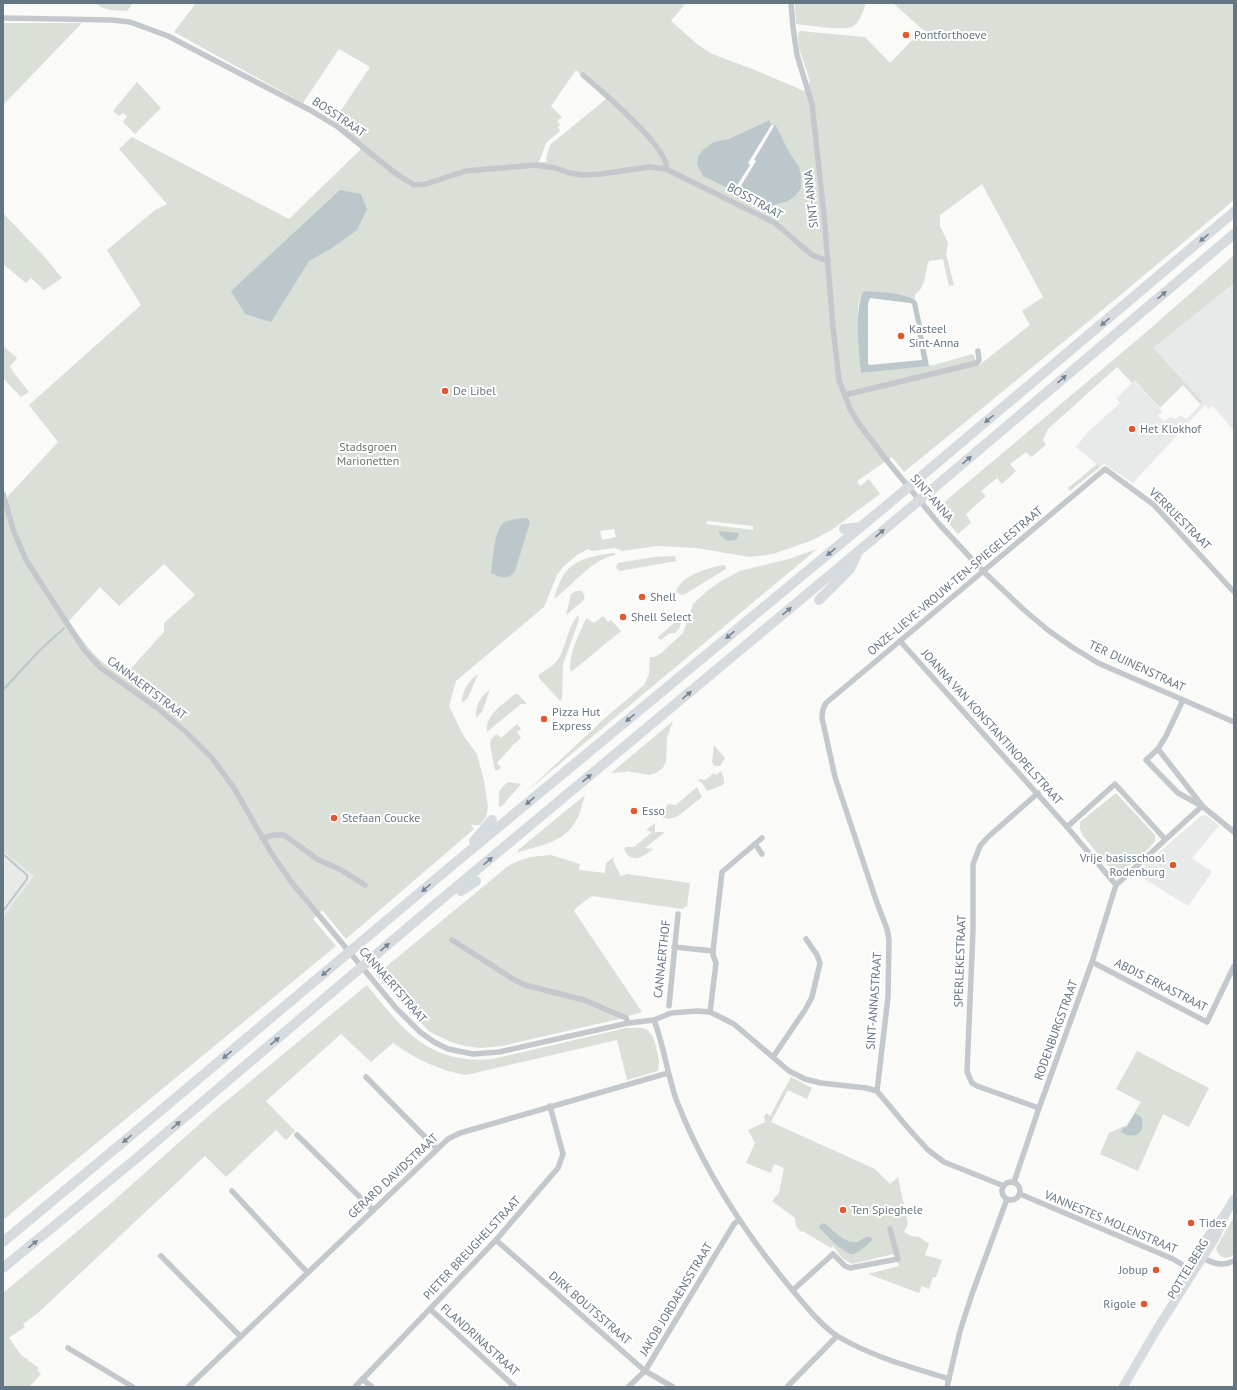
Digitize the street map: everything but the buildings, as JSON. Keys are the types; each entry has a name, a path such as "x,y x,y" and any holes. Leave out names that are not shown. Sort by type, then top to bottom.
{"highway":[{"path":"3,1242 455,863 892,501 1234,212"},
{"path":"3,1268 138,1157 425,913 858,552 1234,234"},
{"path":"844,529 860,527"},
{"path":"819,600 850,569 858,552"},
{"path":"455,863 492,820"},
{"path":"425,913 476,881"}],"main road":[{"name":"POTTELBERG","path":"1123,1387 1157,1329 1169,1313 1200,1256 1215,1238 1234,1199"}],"street":[{"name":"SINT-ANNA","path":"791,3 797,55 812,104 821,179 839,380 850,409 859,424 939,524 983,571"},
{"name":"BOSSTRAAT","path":"3,18 112,20 130,22 168,36 316,113 338,127 395,173 414,185 426,184 466,171 535,165 584,175 601,174 649,166 666,169 775,223 812,255 828,260"},
{"path":"583,75 649,137 665,160 666,169"},
{"path":"845,395 976,363 979,360 978,351"},
{"name":"ONZE-LIEVE-VROUW-TEN-SPIEGELESTRAAT","path":"822,712 826,703 1105,469"},
{"name":"VERRUESTRAAT","path":"1105,469 1154,505 1234,592"},
{"name":"CANNAERTSTRAAT","path":"3,494 4,506 26,560 85,651 101,668 156,707 212,758 226,777 278,863 292,883 394,1005 420,1032 434,1042 456,1051 473,1054 499,1052 628,1023 654,1020 671,1013 697,1010 710,1012 734,1024 789,1071 805,1079 821,1084 866,1088 877,1091"},
{"name":"TER DUINENSTRAAT","path":"983,571 1024,610 1049,631 1072,647 1098,662 1234,722"},
{"name":"JOANNA VAN KONSTANTINOPELSTRAAT","path":"900,641 1038,793 1116,885"},
{"path":"1183,700 1166,736 1158,749 1146,760 1178,793 1202,806 1234,832"},
{"name":"SINT-ANNASTRAAT","path":"822,712 835,777 887,929 889,940 888,997 877,1091"},
{"path":"1158,749 1202,806"},
{"path":"1067,827 1115,784 1165,839"},
{"name":"SPERLEKESTRAAT","path":"1038,793 988,837 980,846 973,864 973,930 967,1072 972,1083 977,1086 1040,1108"},
{"path":"1116,885 1202,806"},
{"path":"263,838 274,835 284,835 317,859 341,870 365,885"},
{"path":"710,1012 716,963 712,955 712,951 722,872 762,838"},
{"path":"755,844 762,854"},
{"name":"RODENBURGSTRAAT","path":"1014,1182 1092,962 1116,885"},
{"name":"CANNAERTHOF","path":"669,1006 678,914"},
{"path":"773,1057 805,1010 812,997 820,963 819,958 806,938"},
{"path":"452,940 525,985 584,1000 626,1018 628,1023"},
{"path":"674,947 712,951"},
{"name":"ABDIS ERKASTRAAT","path":"1092,962 1208,1022 1234,966"},
{"path":"654,1020 659,1033 668,1073 688,1126 712,1174 763,1254 813,1314 837,1336 865,1351 948,1379"},
{"name":"GERARD DAVIDSTRAAT","path":"188,1387 448,1139 460,1133 550,1106 668,1073"},
{"path":"366,1077 437,1149"},
{"path":"877,1091 928,1150 944,1162 1004,1186"},
{"name":"PIETER BREUGHELSTRAAT","path":"355,1387 496,1240 558,1168 563,1154 550,1106"},
{"path":"297,1135 373,1210"},
{"path":"1014,1182 1020,1189 1020,1194 1013,1200 1008,1199 1003,1193 1004,1186 1008,1183 1014,1182"},
{"path":"232,1190 307,1272"},
{"name":"VANNESTES MOLENSTRAAT","path":"1020,1194 1173,1259 1192,1270"},
{"path":"948,1387 948,1379 960,1331 972,1294 1008,1199"},
{"name":"JAKOB JORDAENSSTRAAT","path":"628,1387 645,1370 734,1224 740,1220"},
{"path":"793,1290 833,1254 845,1266 850,1268 898,1259 890,1229"},
{"name":"DIRK BOUTSSTRAAT","path":"496,1240 645,1370 673,1387"},
{"path":"161,1256 240,1336"},
{"path":"1200,1256 1211,1263 1217,1264 1229,1263 1234,1260"},
{"name":"FLANDRINASTRAAT","path":"430,1309 516,1387"},
{"path":"786,1387 837,1336"},
{"path":"68,1348 133,1387"},
{"path":"362,1379 372,1387"}],"shaded area":[{"path":"770,120 770,123 776,126 790,154 799,167 801,188 796,195 788,201 768,207 740,193 740,190 737,187 732,190 703,176 697,164 698,156 703,150 714,142 729,139"},
{"path":"340,190 361,194 367,209 357,230 332,248 309,261 271,322 245,314 231,291"},
{"path":"1234,283 1234,431 1213,406 1209,409 1205,405 1133,483 1104,464 1100,467 1076,447 1087,433 1120,403 1116,399 1134,381 1162,411 1158,416 1164,421 1171,417 1175,419 1181,415 1186,419 1203,402 1152,348"},
{"path":"867,291 901,295 914,299 917,302 922,326 917,327 912,304 870,298 868,304 868,364 922,360 917,330 922,330 929,366 861,373 858,320 860,300 863,292"},
{"path":"527,518 530,522 515,571 507,577 501,577 491,573 496,537 501,525 507,521"},
{"path":"718,531 739,533 736,540 727,541"},
{"name":"Vrije basisschool Rodenburg","path":"1206,815 1219,826 1192,858 1212,872 1188,906 1135,873 1201,816"},
{"path":"3,851 34,876 3,917"},
{"path":"1135,1113 1142,1118 1143,1124 1140,1132 1135,1135 1131,1135 1121,1132 1124,1127 1126,1128"},
{"path":"824,1223 839,1236 848,1241 857,1242 869,1237 871,1237 872,1240 859,1252 850,1254 835,1244 819,1227"}],"green space":[{"path":"95,3 133,3 127,11 106,9"},
{"name":"Stadsgroen Marionetten","path":"196,3 686,3 671,21 697,44 712,54 755,70 804,91 810,82 799,48 798,33 800,31 865,37 890,63 919,33 933,41 935,38 922,29 893,3 1234,3 1234,200 904,472 892,457 857,481 860,486 869,479 880,494 833,529 813,540 773,554 749,557 697,548 657,546 622,551 615,548 592,551 588,549 577,555 563,567 557,575 544,607 456,681 449,706 463,735 477,754 484,781 488,807 486,817 480,825 471,825 474,829 346,939 322,910 313,919 336,946 3,1220 3,917 34,876 3,851 3,504 9,495 58,442 29,405 141,305 107,250 155,210 167,204 119,149 132,137 289,219 360,150 362,143 334,121 370,67 339,49 303,103 174,32","holes":["576,70 606,99 550,145 546,159 547,162 539,162 546,143 560,131 558,127 560,125 557,121 562,117 551,106","982,184 1043,297 1022,311 1030,325 978,366 973,354 934,365 861,373 858,312 860,298 867,291 904,295 915,299 915,294 923,285 929,261 943,259 949,286 954,285 946,254 948,243 940,226 940,215","707,521 753,526 753,530 706,524","614,529 616,537 602,540 600,531","164,564 195,595 164,623 164,632 123,677 99,659 69,621 100,587 119,606"]},
{"path":"795,3 866,3 861,16 855,25 852,27 841,28 796,24"},
{"path":"3,23 82,23 3,105"},
{"path":"137,82 161,108 135,134 123,122 127,116 123,113 119,116 113,111"},
{"path":"3,213 42,254 62,278 44,290 31,278 26,283 3,264"},
{"path":"1234,255 1234,283 1153,348 1203,402 1200,404 1183,385 1160,408 1135,381 1132,383 1117,367 1048,429 1043,440 1046,445 1031,457 1026,452 1010,464 1016,471 1002,484 997,478 981,491 986,496 966,514 971,523 958,534 936,509 1144,334"},
{"path":"3,346 17,358 10,366 29,392 21,397 3,378"},
{"path":"1097,464 1100,467 1070,491 1068,488"},
{"path":"817,549 526,792 605,718 644,685 649,674 650,657 660,654 683,633 693,604 707,591 721,581 740,571 789,559"},
{"path":"615,553 615,555 607,557 591,566 557,597 554,598 563,577 574,564 581,560"},
{"path":"675,556 676,561 620,571 616,567 618,563 654,557"},
{"path":"725,565 726,569 685,594 682,595 676,592 683,581 696,573"},
{"path":"576,591 581,591 584,594 584,600 566,615 571,594"},
{"path":"579,615 578,623 563,664 562,698 560,701 539,678 539,675 559,658 570,629"},
{"path":"603,616 608,622 611,620 621,631 571,672 570,665 572,652 586,618 594,623"},
{"path":"681,617 682,620 679,629 675,633 670,633 661,640 658,638 658,637"},
{"path":"478,674 468,698 462,703 463,694 466,687"},
{"path":"490,689 482,712 476,718 476,709 479,701"},
{"path":"515,694 518,694 526,704 521,704 487,732 487,726 492,715"},
{"path":"673,721 667,738 666,761 663,768 656,773 649,775 626,771 611,773"},
{"path":"517,724 521,729 517,732 521,738 497,763 501,767 498,770 495,770 490,745 491,739 497,734 501,738"},
{"path":"714,745 725,758 720,766 714,766 712,762"},
{"path":"721,771 724,784 707,791 699,779 705,780 714,773 716,775"},
{"path":"508,782 521,784 501,807 499,806 499,792"},
{"path":"697,787 702,797 678,816 669,819 662,817 668,804 676,805"},
{"path":"1116,793 1155,835 1155,841 1143,854 1127,867 1117,871 1111,869 1083,836 1080,829 1080,822"},
{"path":"585,795 578,816 572,827 566,833 552,842 518,852 518,850"},
{"path":"655,823 655,832 665,832 645,848 653,849 641,857 630,857 624,849 626,847 634,847 652,832 646,830"},
{"path":"551,855 580,864 579,870 605,873 606,863 614,857 613,861 621,876 627,874 690,883 687,906 682,909 592,896 574,911 642,1012 619,1019 502,1046 480,1048 465,1046 451,1042 430,1032 376,975 507,867 517,861 528,858"},
{"path":"367,985 406,1030 434,1050 451,1056 471,1059 493,1059 626,1028 642,1028 648,1030 653,1037 659,1061 658,1071 627,1080 617,1040 466,1075 437,1067 410,1054 393,1043 371,1062 341,1034 266,1101 295,1131 286,1140 276,1130 226,1177 205,1156 38,1313 23,1324 25,1327 9,1338 21,1355 39,1368 37,1370 41,1374 29,1387 3,1387 3,1293 109,1205 213,1112"},
{"path":"1137,1051 1209,1088 1189,1127 1163,1114 1138,1171 1100,1154 1109,1133 1127,1125 1141,1102 1116,1089"},
{"name":"Ten Spieghele","path":"791,1077 812,1088 807,1099 788,1090 771,1122 875,1169 890,1184 898,1177 908,1224 904,1232 911,1236 919,1237 929,1244 925,1255 942,1260 936,1277 933,1277 929,1289 922,1286 919,1293 868,1274 899,1266 897,1261 898,1253 852,1264 842,1258 833,1246 831,1248 800,1231 796,1226 795,1218 772,1201 779,1193 784,1168 774,1164 771,1173 746,1163 755,1143 748,1130 765,1122 764,1117 766,1113 770,1116"},
{"path":"1234,1217 1234,1254 1227,1258 1219,1255 1216,1248"}],"pier":[{"path":"772,124 774,126 754,160 756,161 739,189 736,187 750,165 748,163"}],"waterway":[{"path":"3,690 38,652 64,628"},
{"path":"3,854 27,875 27,879 3,911"}],"place":[{"name":"Pontforthoeve","path":"906,35"},
{"name":"Kasteel Sint-Anna","path":"901,336"},
{"name":"De Libel","path":"445,391"},
{"name":"Het Klokhof","path":"1132,429"},
{"name":"Shell","path":"642,597"},
{"name":"Shell Select","path":"623,617"},
{"name":"Pizza Hut Express","path":"544,719"},
{"name":"Esso","path":"634,811"},
{"name":"Stefaan Coucke","path":"334,818"},
{"name":"Vrije basisschool Rodenburg","path":"1173,865"},
{"name":"Ten Spieghele","path":"843,1210"},
{"name":"Tides","path":"1191,1223"},
{"name":"Jobup","path":"1156,1270"},
{"name":"Rigole","path":"1144,1304"}]}
